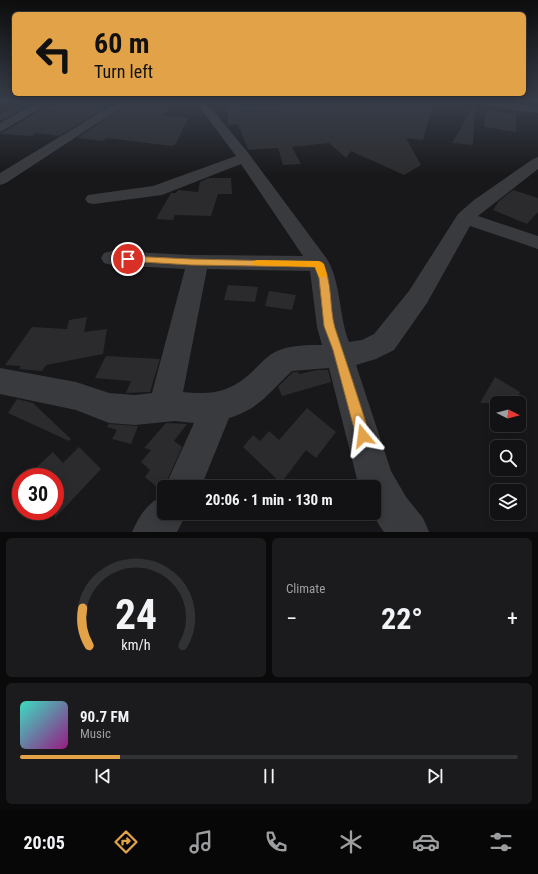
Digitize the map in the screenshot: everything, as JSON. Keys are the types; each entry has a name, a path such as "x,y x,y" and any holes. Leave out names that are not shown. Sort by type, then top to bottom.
{"street":[{"path":"0,180 85,126"},
{"path":"220,126 319,264 323,278 330,326 375,479 392,511 409,532"},
{"path":"94,198 156,191 244,158"},
{"path":"0,381 76,396 109,408 134,410 175,406 200,408 218,407 238,401 257,387 285,360 307,356 340,356 366,351 384,342 418,297 465,218 480,204 538,162"},
{"path":"465,218 538,243"},
{"path":"112,258 198,262 319,264"},
{"path":"164,407 198,262"},
{"path":"186,480 218,407"},
{"path":"152,532 162,520"}],"building":[{"path":"14,126 76,126 59,136 36,133 32,136 0,134"},
{"path":"95,126 184,126 176,144 171,146 107,138 103,141 77,138"},
{"path":"239,126 427,126 423,140 406,138 421,165 404,175 351,151 346,158 329,143 292,147 301,164 283,165 278,148 248,150"},
{"path":"462,126 474,126 473,145 452,143"},
{"path":"516,126 516,132 484,127"},
{"path":"208,178 231,178 232,194 218,194 211,216 175,215 173,220 156,219 171,193 176,193 178,190 198,192 200,182"},
{"path":"513,190 538,198 538,212 527,224 493,210 499,201"},
{"path":"228,285 258,287 255,302 224,300"},
{"path":"269,291 296,295 292,310 265,306"},
{"path":"87,317 84,332 107,329 103,354 46,365 42,371 19,369 21,366 5,365 32,327 67,329 69,320"},
{"path":"106,356 160,359 150,392 126,393 131,381 95,378"},
{"path":"318,370 328,370 331,382 282,396 278,387 293,372 298,372 299,374"},
{"path":"495,377 520,392 518,396 490,396 490,403 480,403"},
{"path":"17,399 33,403 71,439 69,441 8,413"},
{"path":"307,408 336,432 316,458 306,450 283,480 278,480 243,447 253,435 260,441 269,431 279,440"},
{"path":"166,423 187,424 174,441 182,447 167,480 157,480 157,487 145,477 150,470 141,462 151,450 144,448"},
{"path":"109,424 138,426 131,444 112,439 117,430 107,427"},
{"path":"79,447 101,469 64,508 64,468 36,468 53,452 63,463"}],"slow traffic":[{"path":"257,263 319,264 322,275"}],"route":[{"path":"128,259 191,262 319,264 327,299 330,326 363,436"}]}
